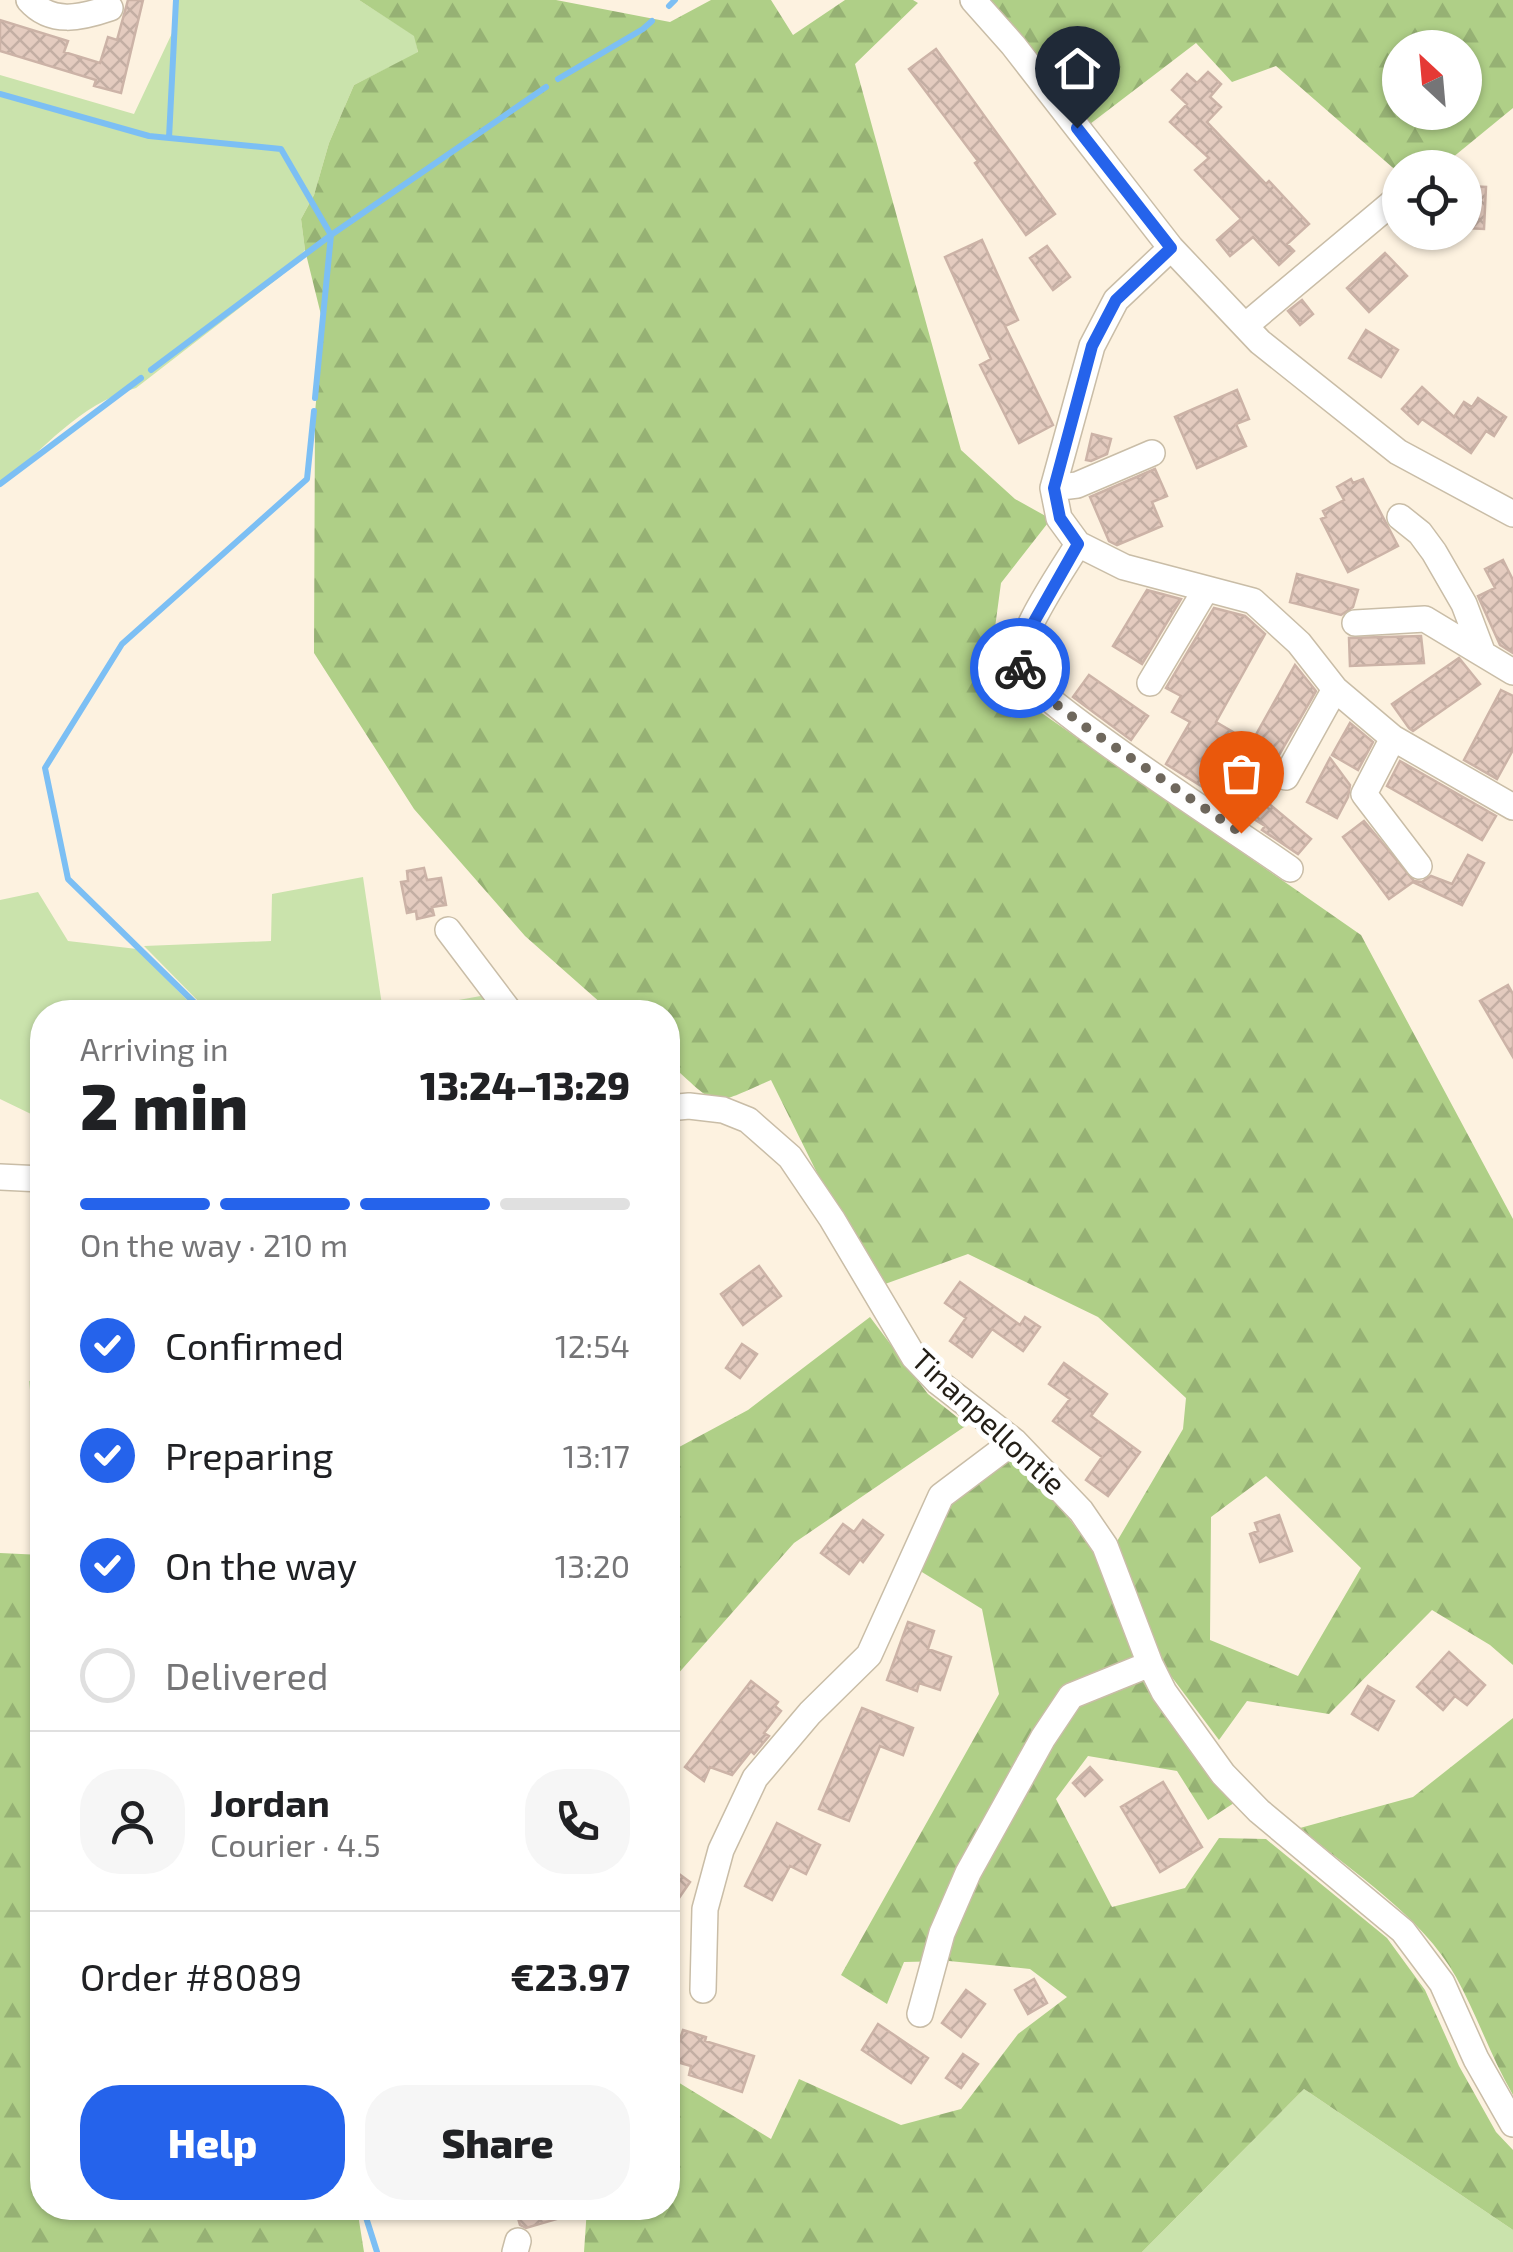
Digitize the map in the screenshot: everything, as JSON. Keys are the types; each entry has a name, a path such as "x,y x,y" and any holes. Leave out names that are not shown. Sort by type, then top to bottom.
{"street":[{"path":"29,0 40,13 64,18 110,8"},
{"path":"972,0 1013,45 1171,248 1245,326 1398,452 1513,514"},
{"path":"1245,326 1382,212"},
{"path":"1171,248 1116,300 1092,346 1054,488 1060,518 1078,544 1124,567 1253,601 1290,634 1336,689 1393,738 1513,807"},
{"path":"1054,488 1077,485 1152,453"},
{"path":"1400,517 1420,533 1444,570 1464,604 1483,654"},
{"path":"1078,544 1022,643 1019,666 1031,685 1290,869"},
{"path":"1150,684 1206,589"},
{"path":"1355,623 1425,619 1513,672"},
{"path":"1286,776 1336,689"},
{"path":"1393,738 1364,794 1420,866"},
{"path":"448,930 501,1000"},
{"name":"Tinanpellontie","path":"680,1107 723,1110 748,1120 790,1157 914,1356 938,1382 1014,1440 1081,1512 1105,1546 1150,1664 1186,1724 1259,1811 1404,1931 1442,1982 1476,2059 1513,2124"},
{"path":"0,1176 30,1178"},
{"path":"702,1990 705,1910 721,1850 755,1778 810,1713 868,1655 940,1496 1014,1440"},
{"path":"920,2014 942,1933 968,1873 1043,1738 1071,1696 1150,1664"}],"green space":[{"path":"176,0 359,0 415,36 418,53 354,85 329,143 314,195 301,219 305,250 281,276 136,388 79,417 0,485 0,75 134,114 174,29"},
{"path":"359,0 556,0 670,22 711,0 771,0 793,35 845,0 918,3 855,64 961,450 1015,499 1051,519 1001,583 994,635 1005,668 1033,707 1361,935 1513,1219 1513,1665 1490,1645 1432,1610 1329,1714 1247,1701 1219,1740 1162,1664 1116,1543 1183,1429 1186,1398 1098,1317 968,1254 874,1288 771,1080 724,1099 715,1099 697,1089 680,1073 680,1000 597,1000 525,936 414,809 314,653 315,413 323,323 301,219 314,195 329,143 354,85 418,52 414,36","holes":["1266,1476 1361,1568 1298,1676 1210,1640 1211,1517"]},
{"path":"987,0 1513,0 1513,108 1462,150 1382,150 1382,158 1276,66 1232,82 1196,43 1090,124"},
{"path":"363,877 381,1000 197,1000 144,946 271,941 272,894"},
{"path":"38,892 68,941 137,949 187,1000 30,1000 30,1114 0,1099 0,900"},
{"path":"486,995 490,1000 459,1000"},
{"path":"870,1317 928,1394 967,1425 794,1543 680,1671 680,1447 748,1410"},
{"path":"1011,1457 1045,1486 1094,1552 1154,1695 1189,1750 1237,1801 1208,1820 1177,1771 1088,1756 1056,1799 1112,1907 1185,1888 1219,1838 1266,1839 1387,1938 1425,1990 1459,2066 1496,2132 1513,2150 1513,2230 1304,2089 1142,2252 584,2252 586,2220 680,2220 680,2083 771,2139 799,2079 901,2125 961,2109 1018,2034 1067,1997 1030,1969 949,1961 904,1962 887,2004 841,1975 999,1694 982,1609 917,1569 949,1505"},
{"path":"0,1553 30,1554 30,2220 359,2220 364,2252 0,2252"},
{"path":"1513,1718 1513,2095 1464,1991 1441,1955 1405,1914 1300,1828 1413,1797"},
{"path":"1304,2089 1513,2230 1513,2252 1142,2252"}],"building":[{"path":"128,0 143,0 121,93 94,86 96,80 0,51 0,20 68,41 64,52 100,63 108,37 117,40"},
{"path":"936,49 1055,214 1026,235 975,163 978,161 909,69"},
{"path":"1208,72 1221,84 1210,97 1221,107 1207,122 1309,224 1287,244 1294,251 1279,265 1253,237 1230,256 1217,240 1241,219 1195,170 1209,158 1170,122 1187,104 1172,90 1187,74 1197,83"},
{"path":"1482,187 1486,187 1482,229"},
{"path":"982,240 1018,320 1005,326 1053,425 1019,443 980,365 991,359 945,257"},
{"path":"1047,246 1070,277 1053,290 1030,258"},
{"path":"1385,253 1407,276 1369,312 1347,288"},
{"path":"1302,300 1313,314 1300,325 1288,311"},
{"path":"1366,330 1398,350 1381,377 1349,358"},
{"path":"1422,387 1454,417 1464,402 1472,407 1478,398 1506,417 1494,436 1486,431 1471,453 1422,419 1418,424 1402,409"},
{"path":"1237,390 1249,419 1236,424 1246,446 1197,468 1175,417"},
{"path":"1092,434 1111,439 1107,454 1091,461 1086,460"},
{"path":"1155,469 1167,496 1152,502 1162,526 1117,545 1109,541 1090,497"},
{"path":"1351,479 1353,483 1363,479 1398,546 1348,572 1321,519 1326,517 1323,511 1344,500 1337,487"},
{"path":"1503,560 1513,580 1513,653 1500,645 1478,596 1495,588 1485,569"},
{"path":"1297,574 1358,590 1353,607 1341,615 1290,602"},
{"path":"1147,590 1181,599 1142,664 1113,646"},
{"path":"1214,608 1245,616 1265,634 1216,722 1233,732 1216,765 1236,776 1311,839 1298,854 1262,830 1265,826 1166,764 1190,722 1172,712 1181,696 1166,688"},
{"path":"1421,636 1424,663 1350,666 1349,638"},
{"path":"1047,649 1064,659 1054,677 1038,665"},
{"path":"1459,658 1480,684 1413,731 1392,704"},
{"path":"1295,665 1316,691 1279,755 1253,740"},
{"path":"1089,675 1148,716 1131,740 1073,697"},
{"path":"1501,690 1513,696 1513,750 1497,779 1464,760"},
{"path":"1350,723 1373,742 1358,770 1332,755"},
{"path":"1330,758 1350,785 1337,818 1307,802"},
{"path":"1400,761 1496,816 1482,840 1387,786"},
{"path":"1364,821 1414,881 1422,882 1431,876 1452,884 1468,855 1484,863 1462,905 1413,882 1389,899 1343,837"},
{"path":"424,868 427,880 441,878 446,905 432,907 434,915 417,919 416,911 407,913 401,882 408,881 407,871"},
{"path":"1508,985 1513,994 1513,1057 1480,1001"},
{"path":"759,1266 781,1296 743,1325 721,1294"},
{"path":"960,1282 1020,1325 1025,1317 1040,1327 1023,1351 992,1329 972,1357 950,1341 966,1318 945,1303"},
{"path":"742,1344 757,1354 740,1378 726,1368"},
{"path":"1064,1363 1107,1394 1091,1416 1140,1452 1108,1496 1086,1480 1102,1457 1053,1421 1070,1399 1049,1384"},
{"path":"1279,1515 1292,1551 1260,1562 1250,1534 1258,1531 1255,1523"},
{"path":"863,1520 883,1535 849,1574 821,1553 843,1524 854,1532"},
{"path":"908,1622 934,1631 928,1649 951,1657 940,1690 919,1683 917,1691 887,1680"},
{"path":"1449,1652 1485,1685 1467,1705 1455,1696 1443,1710 1417,1687"},
{"path":"751,1681 778,1702 775,1706 781,1711 764,1733 769,1736 732,1775 710,1767 704,1781 685,1767"},
{"path":"1368,1686 1394,1701 1378,1730 1352,1714"},
{"path":"862,1708 913,1728 903,1755 880,1746 849,1821 819,1809"},
{"path":"1090,1767 1102,1780 1085,1796 1073,1783"},
{"path":"1163,1782 1202,1847 1160,1872 1121,1807"},
{"path":"777,1823 820,1845 806,1874 790,1866 772,1900 745,1886"},
{"path":"680,1875 690,1882 680,1897"},
{"path":"1034,1979 1047,2003 1028,2014 1015,1990"},
{"path":"966,1990 985,2004 961,2037 942,2023"},
{"path":"878,2024 928,2058 911,2083 862,2050"},
{"path":"683,2030 754,2056 742,2092 689,2075 691,2066 680,2063"},
{"path":"963,2054 978,2064 961,2088 946,2078"},
{"path":"519,2220 554,2220 526,2228"}],"waterway":[{"path":"169,138 176,0"},
{"path":"669,6 675,0"},
{"path":"558,79 652,21"},
{"path":"151,370 331,235 546,87"},
{"path":"0,94 149,136 281,149 331,235 315,398"},
{"path":"0,484 141,378"},
{"path":"192,1000 68,879 45,768 122,644 307,479 314,411"},
{"path":"367,2220 377,2252"}],"way so far":[{"path":"1020,668 1031,685 1087,728 1241,833"}],"route":[{"path":"1020,668 1022,643 1078,544 1060,518 1054,488 1092,346 1116,300 1171,248 1077,128"}]}
